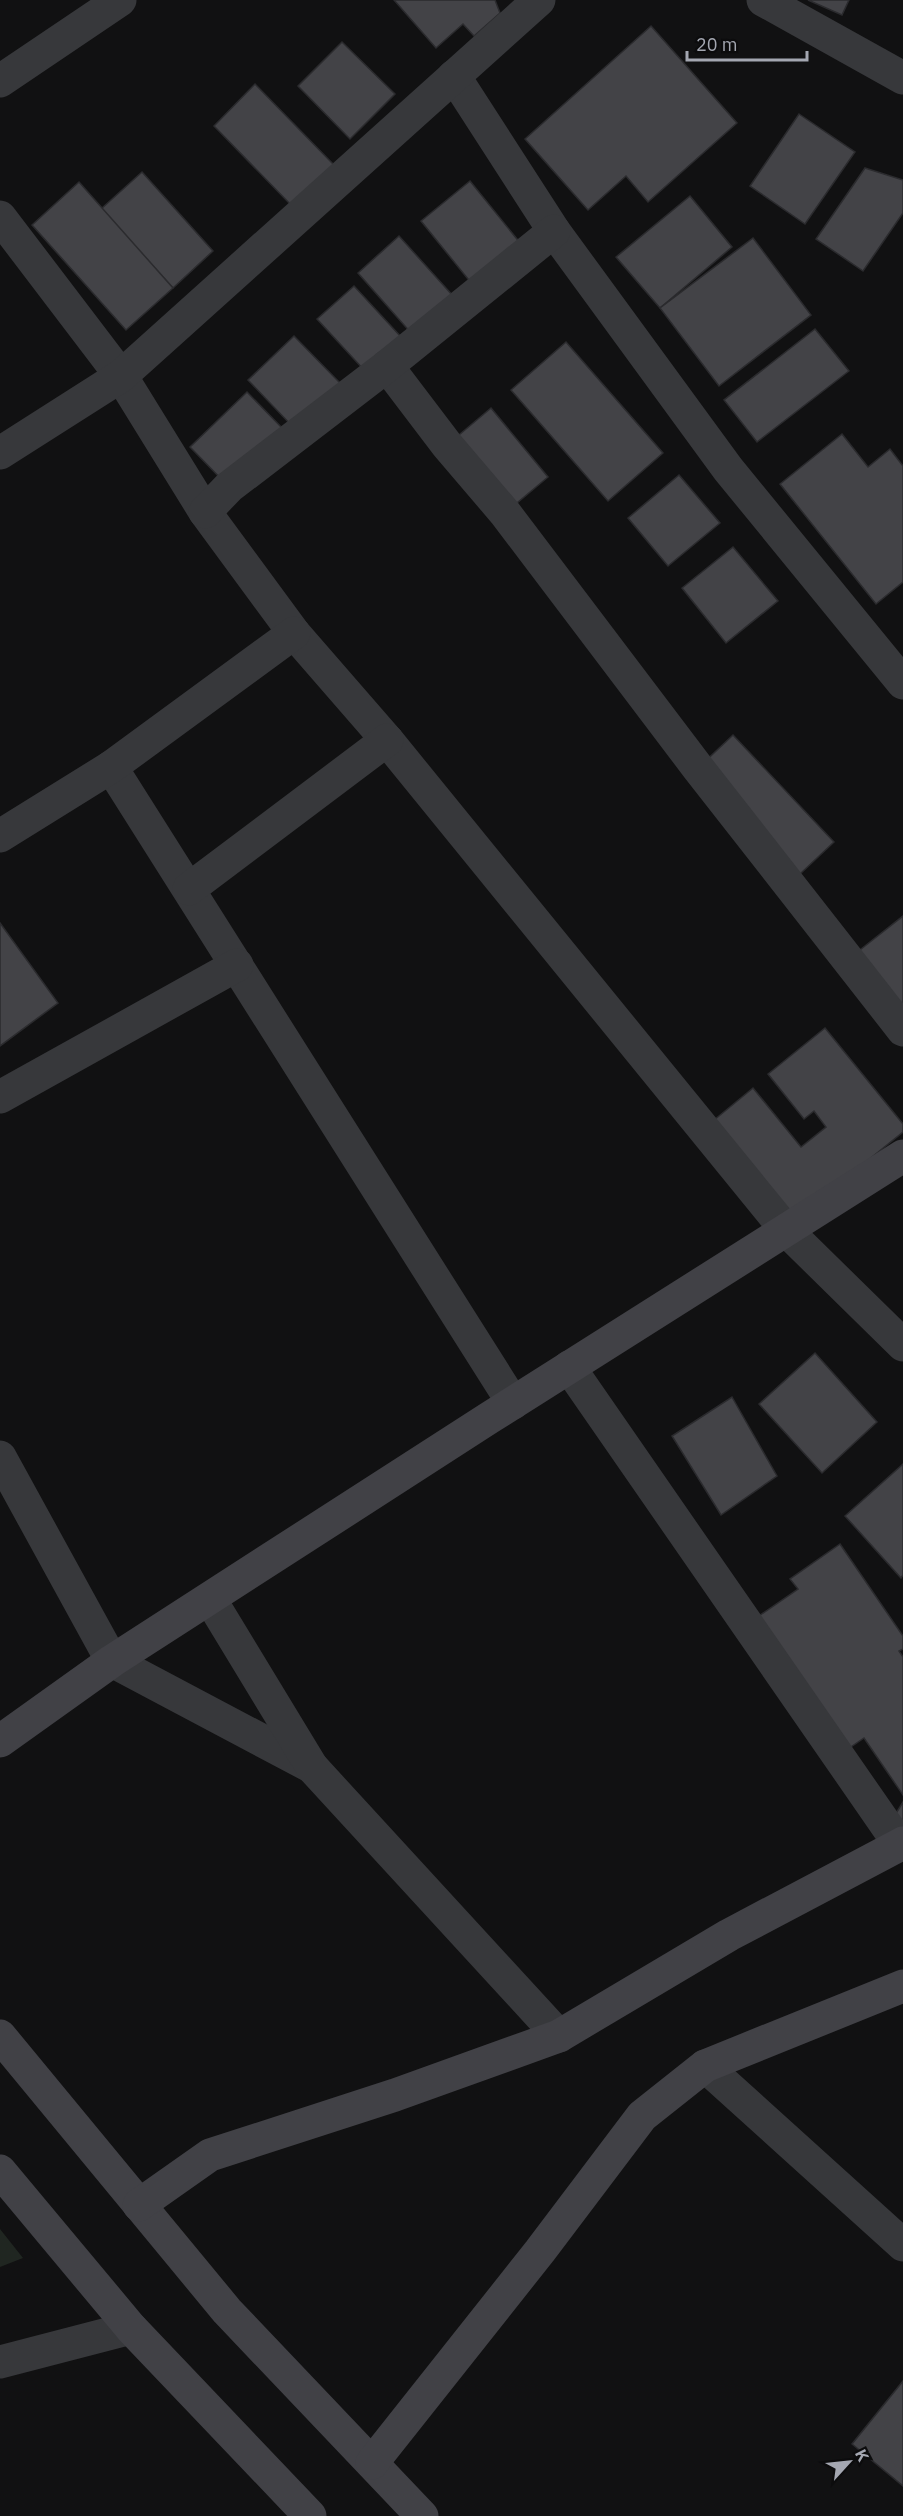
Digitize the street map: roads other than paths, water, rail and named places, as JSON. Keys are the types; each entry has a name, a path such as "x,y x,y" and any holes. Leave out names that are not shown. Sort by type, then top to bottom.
{"street":[{"path":"0,81 120,0"},
{"path":"0,453 121,376 539,0"},
{"path":"763,0 903,78"},
{"path":"454,76 554,231 728,470 903,683"},
{"path":"0,217 121,376 205,512 294,633 387,740 786,1230 903,1345"},
{"path":"205,512 229,487 387,366 554,231"},
{"path":"387,366 447,445 505,513 698,768 903,1030"},
{"path":"0,836 111,766 294,633"},
{"path":"189,889 387,740"},
{"path":"111,766 513,1403"},
{"path":"0,1097 237,965"},
{"path":"1,1744 112,1661 569,1367 903,1156"},
{"path":"138,2205 210,2155 395,2095 558,2036 729,1935 901,1844 569,1367"},
{"path":"0,1457 112,1661 312,1767"},
{"path":"210,1599 312,1767 558,2036"},
{"path":"372,2463 540,2251 642,2116 705,2066 903,1986"},
{"path":"0,2036 227,2311 422,2516"},
{"path":"705,2066 903,2245"},
{"path":"0,2171 131,2328 310,2516"},
{"path":"0,2362 131,2328"}]}
